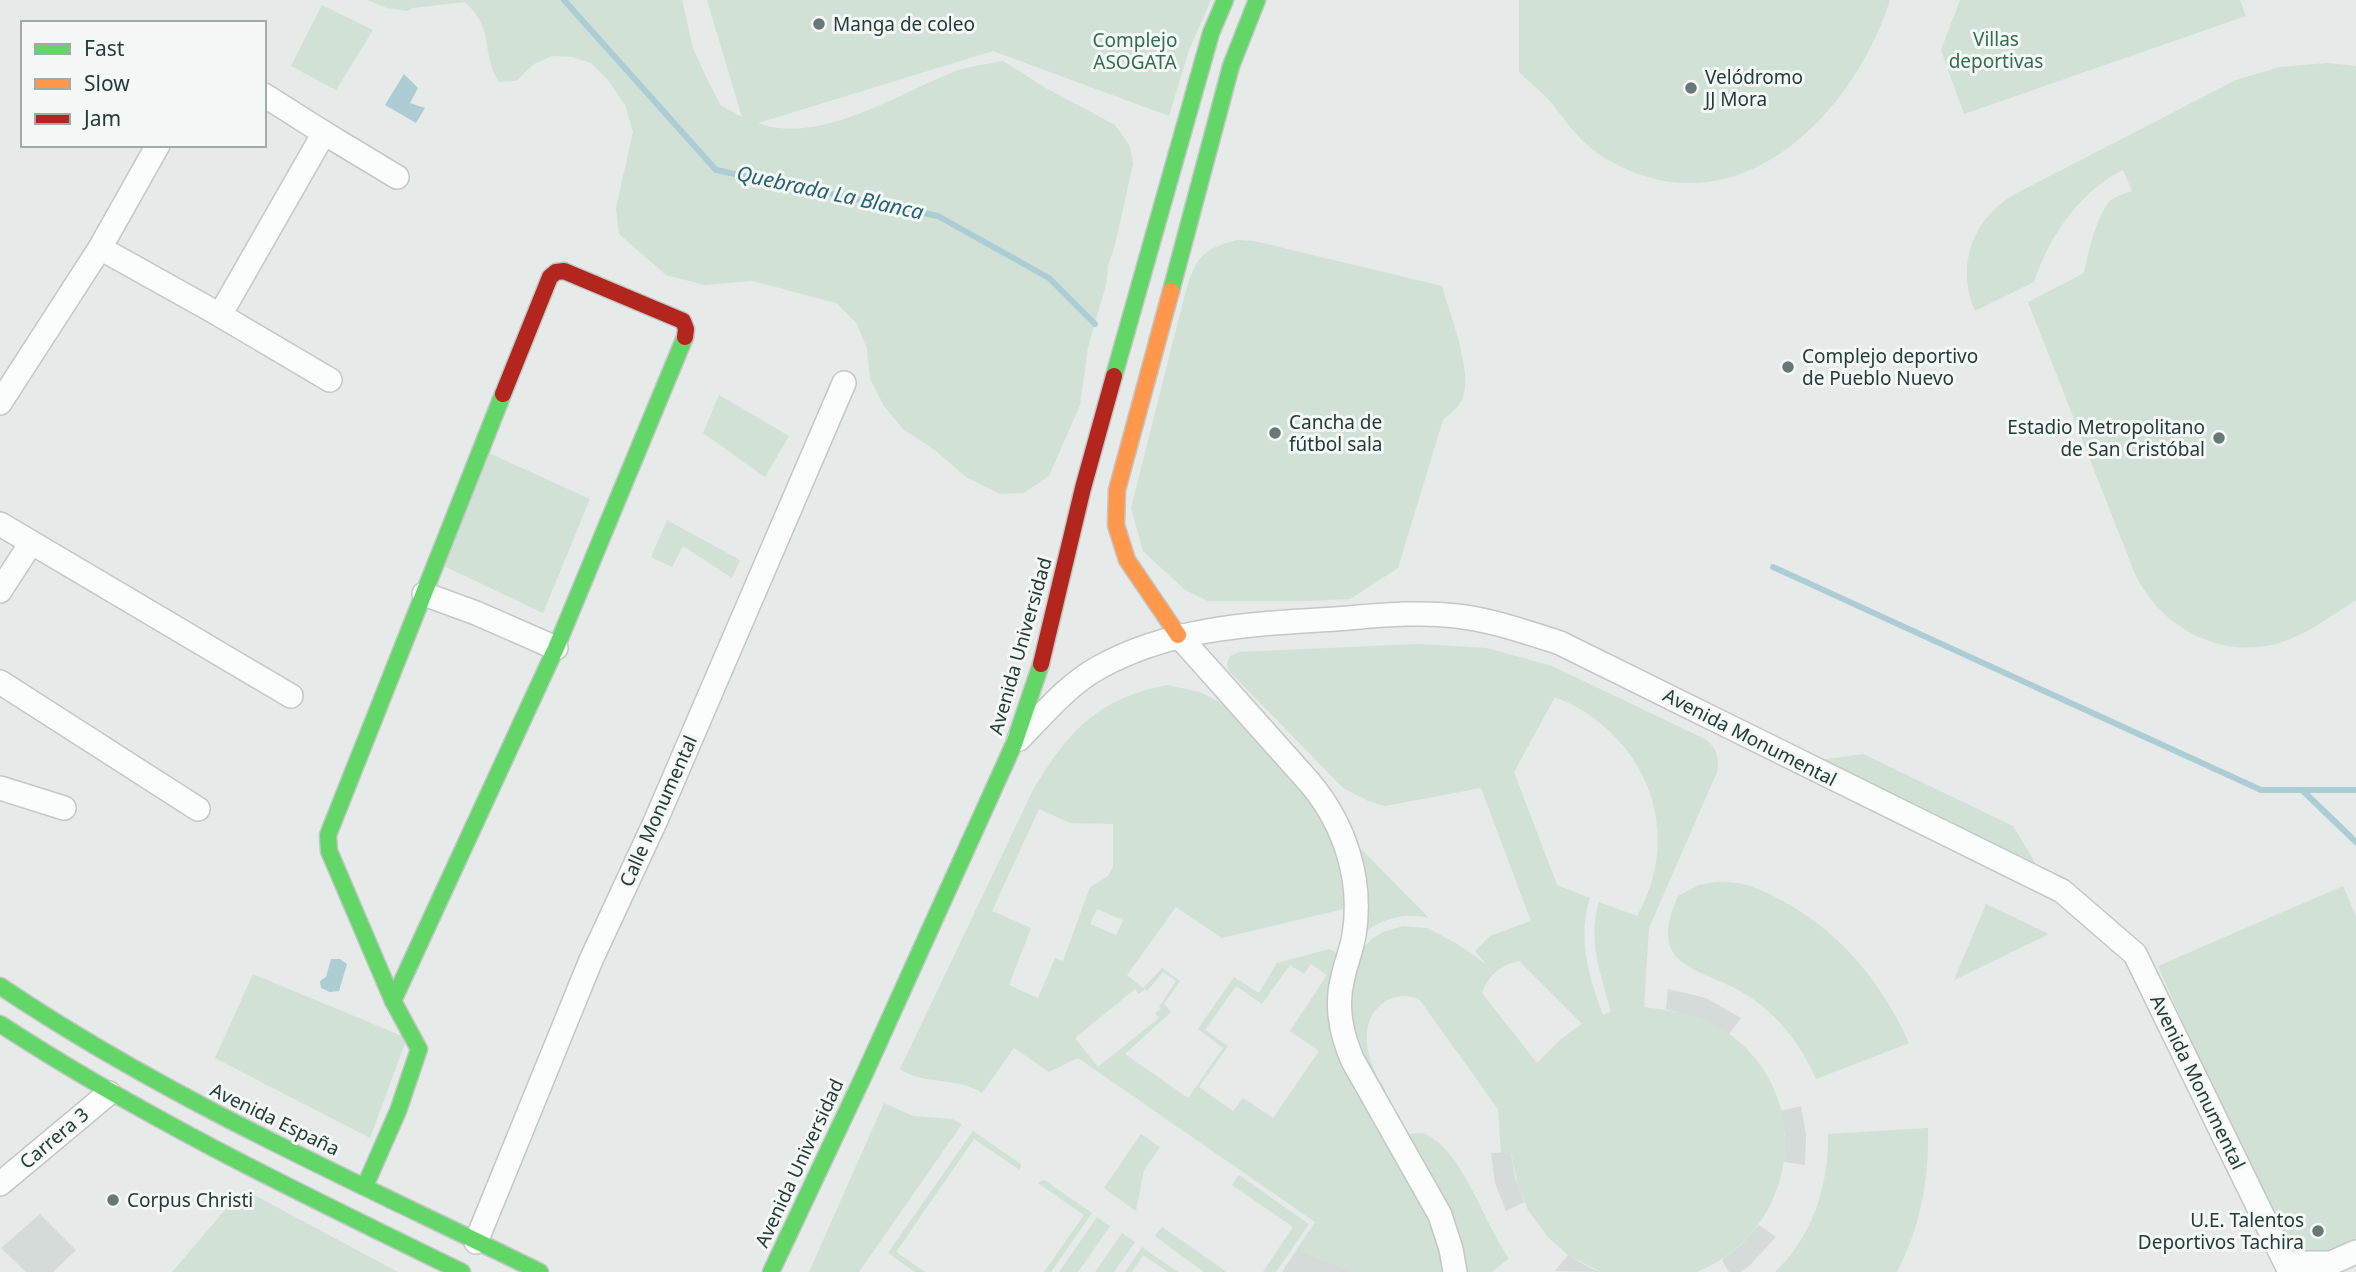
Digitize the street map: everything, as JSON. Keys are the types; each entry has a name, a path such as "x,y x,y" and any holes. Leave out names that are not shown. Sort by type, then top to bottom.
{"street":[{"name":"Avenida Universidad","path":"771,1272 865,1073 1014,744 1041,663 1083,488 1212,33 1225,0"},
{"path":"1257,0 1231,66 1221,101 1117,489 1116,525 1127,560 1178,635 1311,783 1328,806 1341,832 1353,869 1356,908 1352,946 1340,992 1344,1039 1353,1061 1440,1214 1455,1272"},
{"path":"266,96 397,177"},
{"path":"220,315 324,132"},
{"path":"0,403 100,248 157,147"},
{"path":"100,248 330,380"},
{"path":"365,1186 398,1111 419,1049 393,1001 329,851 328,835 550,277 556,272 564,271 683,321 685,337 556,648 393,1001"},
{"name":"Calle Monumental","path":"476,1242 591,960 656,820 844,383"},
{"path":"0,524 291,696"},
{"path":"0,591 31,543"},
{"path":"424,594 476,613 556,648"},
{"name":"Avenida Monumental","path":"1014,744 1066,690 1096,669 1128,653 1178,635 1241,625 1402,614 1456,616 1525,631 1572,649 2062,891 2135,954 2288,1268"},
{"path":"0,682 198,809"},
{"path":"0,788 64,808"},
{"name":"Avenida España","path":"0,986 52,1021 164,1087 540,1272"},
{"path":"0,1024 109,1093 213,1150 461,1272"},
{"name":"Carrera 3","path":"1,1181 109,1093"},
{"path":"2288,1268 2331,1263 2356,1252"}],"shaded area":[{"path":"1668,989 1706,998 1741,1018 1729,1034 1699,1018 1666,1009"},
{"path":"1801,1106 1806,1135 1805,1165 1784,1162 1785,1136 1781,1111"},
{"path":"1511,1152 1515,1177 1524,1202 1506,1211 1495,1183 1491,1153"},
{"path":"40,1214 76,1250 53,1272 26,1272 1,1248"},
{"path":"1759,1225 1776,1237 1749,1266 1740,1272 1729,1272 1722,1260 1742,1244"},
{"path":"1297,1249 1353,1272 1282,1272"},
{"path":"1568,1255 1590,1268 1601,1272 1555,1271"}],"green space":[{"name":"Complejo ASOGATA","path":"367,0 682,0 693,48 708,81 721,106 742,117 707,0 1211,0 1189,50 1169,116 993,51 758,123 782,128 807,128 832,122 858,114 956,71 1003,61 1044,87 1115,125 1130,146 1133,164 1108,266 1106,285 1088,347 1080,405 1049,476 1024,493 1000,494 966,477 935,450 903,429 884,406 870,379 867,349 857,324 836,303 753,281 705,285 666,275 619,234 616,208 633,132 625,105 608,80 591,63 572,57 552,56 534,64 516,81 499,82 493,71 481,23 465,2 413,8 408,11 387,8"},
{"name":"Velódromo JJ Mora","path":"1519,0 1890,0 1873,43 1848,84 1819,121 1784,151 1745,172 1702,183 1657,180 1610,161 1583,141 1550,101 1519,72"},
{"name":"Villas deportivas","path":"1960,0 2240,0 2246,16 1964,114 1941,50"},
{"path":"322,5 373,30 336,90 291,66"},
{"name":"Estadio Metropolitano de San Cristóbal","path":"2327,63 2356,66 2356,600 2313,628 2285,641 2240,647 2218,644 2179,625 2161,611 2135,574 2028,302 2084,273 2094,234 2106,206 2111,200 2132,191 2123,170 2093,190 2068,217 2048,249 2034,282 1975,311 1969,294 1968,261 1972,245 1988,216 2015,194 2236,80 2280,67"},
{"path":"1237,240 1254,241 1442,286 1463,360 1465,389 1462,400 1443,420 1398,568 1350,599 1208,601 1185,590 1143,551 1131,508 1185,294 1192,272 1201,258 1214,248"},
{"path":"719,395 789,436 765,477 703,433"},
{"path":"489,453 590,499 543,613 444,566"},
{"path":"667,520 740,560 732,578 683,546 672,567 651,557"},
{"path":"1419,644 1487,648 1552,666 1705,739 1712,746 1717,758 1717,772 1649,928 1644,1007 1693,1016 1720,1028 1751,1054 1772,1086 1783,1120 1784,1157 1776,1192 1758,1225 1732,1252 1697,1272 1601,1272 1568,1255 1548,1237 1528,1210 1518,1186 1511,1152 1501,1153 1498,1109 1419,999 1414,997 1400,996 1382,1004 1370,1019 1367,1029 1370,1058 1385,1096 1344,1039 1355,956 1373,938 1403,926 1427,928 1454,942 1486,964 1475,951 1490,936 1531,921 1481,788 1385,806 1368,801 1343,788 1229,671 1227,664 1230,656 1239,652","holes":["1555,697 1586,713 1612,734 1633,759 1648,787 1656,818 1657,850 1651,883 1637,916 1599,902 1594,930 1595,944 1611,1012 1603,1015 1586,957 1586,913 1590,898 1557,885 1514,772","1519,961 1582,1024 1561,1039 1537,1063 1482,993 1496,972"]},
{"path":"1167,685 1200,692 1221,703 1310,796 1340,853 1348,908 1222,938 1176,907 1127,975 1143,988 1162,968 1180,981 1164,1004 1171,1012 1125,1054 1188,1098 1223,1048 1198,1029 1234,977 1259,993 1277,963 1329,949 1341,954 1331,991 1429,1210 1446,1272 1353,1272 1297,1249 1315,1222 1078,1058 1049,1072 1014,1048 982,1093 962,1084 920,1078 900,1069 1034,788 1060,750 1087,720 1122,699","holes":["1039,809 1070,823 1113,824 1113,867 1108,876 1090,887 1063,961 1055,958 1038,998 1009,985 1031,928 992,911","1097,909 1123,920 1116,935 1090,924","1311,964 1327,975 1290,1031 1319,1051 1273,1118 1243,1098 1233,1111 1199,1087 1228,1046 1205,1030 1236,986 1262,1004 1290,965 1304,974","1163,972 1176,981 1159,1007 1161,1008 1155,1013 1159,1018 1098,1067 1075,1038 1135,989 1139,994 1145,989 1147,991"]},
{"path":"1863,754 2013,826 2045,879 1806,762"},
{"path":"1356,844 1429,918 1395,918 1364,932"},
{"path":"1715,882 1739,883 1762,891 1819,925 1838,941 1871,978 1898,1020 1909,1043 1816,1079 1790,1035 1773,1015 1753,999 1685,964 1674,954 1668,940 1669,921 1678,896 1699,885"},
{"path":"2343,886 2356,916 2356,1252 2312,1260 2288,1246 2231,1132 2158,966"},
{"path":"1986,904 2049,934 1954,980"},
{"path":"253,974 407,1038 370,1138 215,1058"},
{"path":"884,1103 913,1116 952,1119 962,1124 859,1272 809,1272"},
{"path":"1928,1128 1922,1202 1912,1237 1897,1272 1775,1272 1799,1242 1816,1209 1822,1191 1828,1134"},
{"path":"973,1131 1021,1164 1020,1170 974,1139 896,1252 925,1272 915,1272 888,1253"},
{"path":"1422,1133 1449,1153 1461,1170 1509,1258 1492,1272 1457,1272 1405,1139 1411,1134"},
{"path":"1141,1134 1160,1147 1144,1170 1136,1211 1104,1188"},
{"path":"1239,1175 1309,1224 1276,1272 1263,1272 1293,1227 1232,1185"},
{"path":"1044,1180 1092,1213 1051,1272 1044,1272 1084,1215 1038,1183"},
{"path":"243,1189 398,1272 172,1272"},
{"path":"1097,1217 1110,1226 1078,1272 1059,1272"},
{"path":"1162,1227 1227,1272 1204,1272 1155,1236"},
{"path":"1122,1233 1135,1242 1114,1272 1095,1272"},
{"path":"1142,1247 1178,1272 1168,1272 1143,1255 1132,1272 1125,1272"}],"water":[{"path":"404,74 418,88 410,103 425,108 416,123 385,105"},
{"path":"331,959 340,959 347,964 339,991 330,992 321,988 320,981 326,977"}],"waterway":[{"name":"Quebrada La Blanca","path":"564,0 716,170 938,216 1049,278 1095,324"},
{"path":"1773,567 2261,790 2356,790"},
{"path":"2302,790 2356,842"}],"traffic: fast":[{"path":"1114,376 1211,33 1225,0"},
{"path":"1171,291 1231,66 1257,0"},
{"path":"393,1001 556,648 685,337"},
{"path":"365,1186 398,1111 419,1049 393,1001 329,851 328,835 503,394"},
{"path":"771,1272 865,1073 1014,744 1041,664"},
{"path":"0,986 64,1027 197,1103 540,1272"},
{"path":"0,1024 169,1124 285,1185 462,1272"}],"traffic: slow":[{"path":"1171,291 1117,490 1116,525 1127,560 1178,635"}],"traffic: jam":[{"path":"503,394 550,277 556,272 564,271 683,321 685,337"},
{"path":"1041,664 1083,488 1114,376"}],"place":[{"name":"Manga de coleo","path":"819,24"},
{"name":"Velódromo JJ Mora","path":"1691,88"},
{"name":"Complejo deportivo de Pueblo Nuevo","path":"1788,367"},
{"name":"Cancha de fútbol sala","path":"1275,433"},
{"name":"Estadio Metropolitano de San Cristóbal","path":"2219,438"},
{"name":"Corpus Christi","path":"113,1200"},
{"name":"U.E. Talentos Deportivos Tachira","path":"2318,1231"}]}
